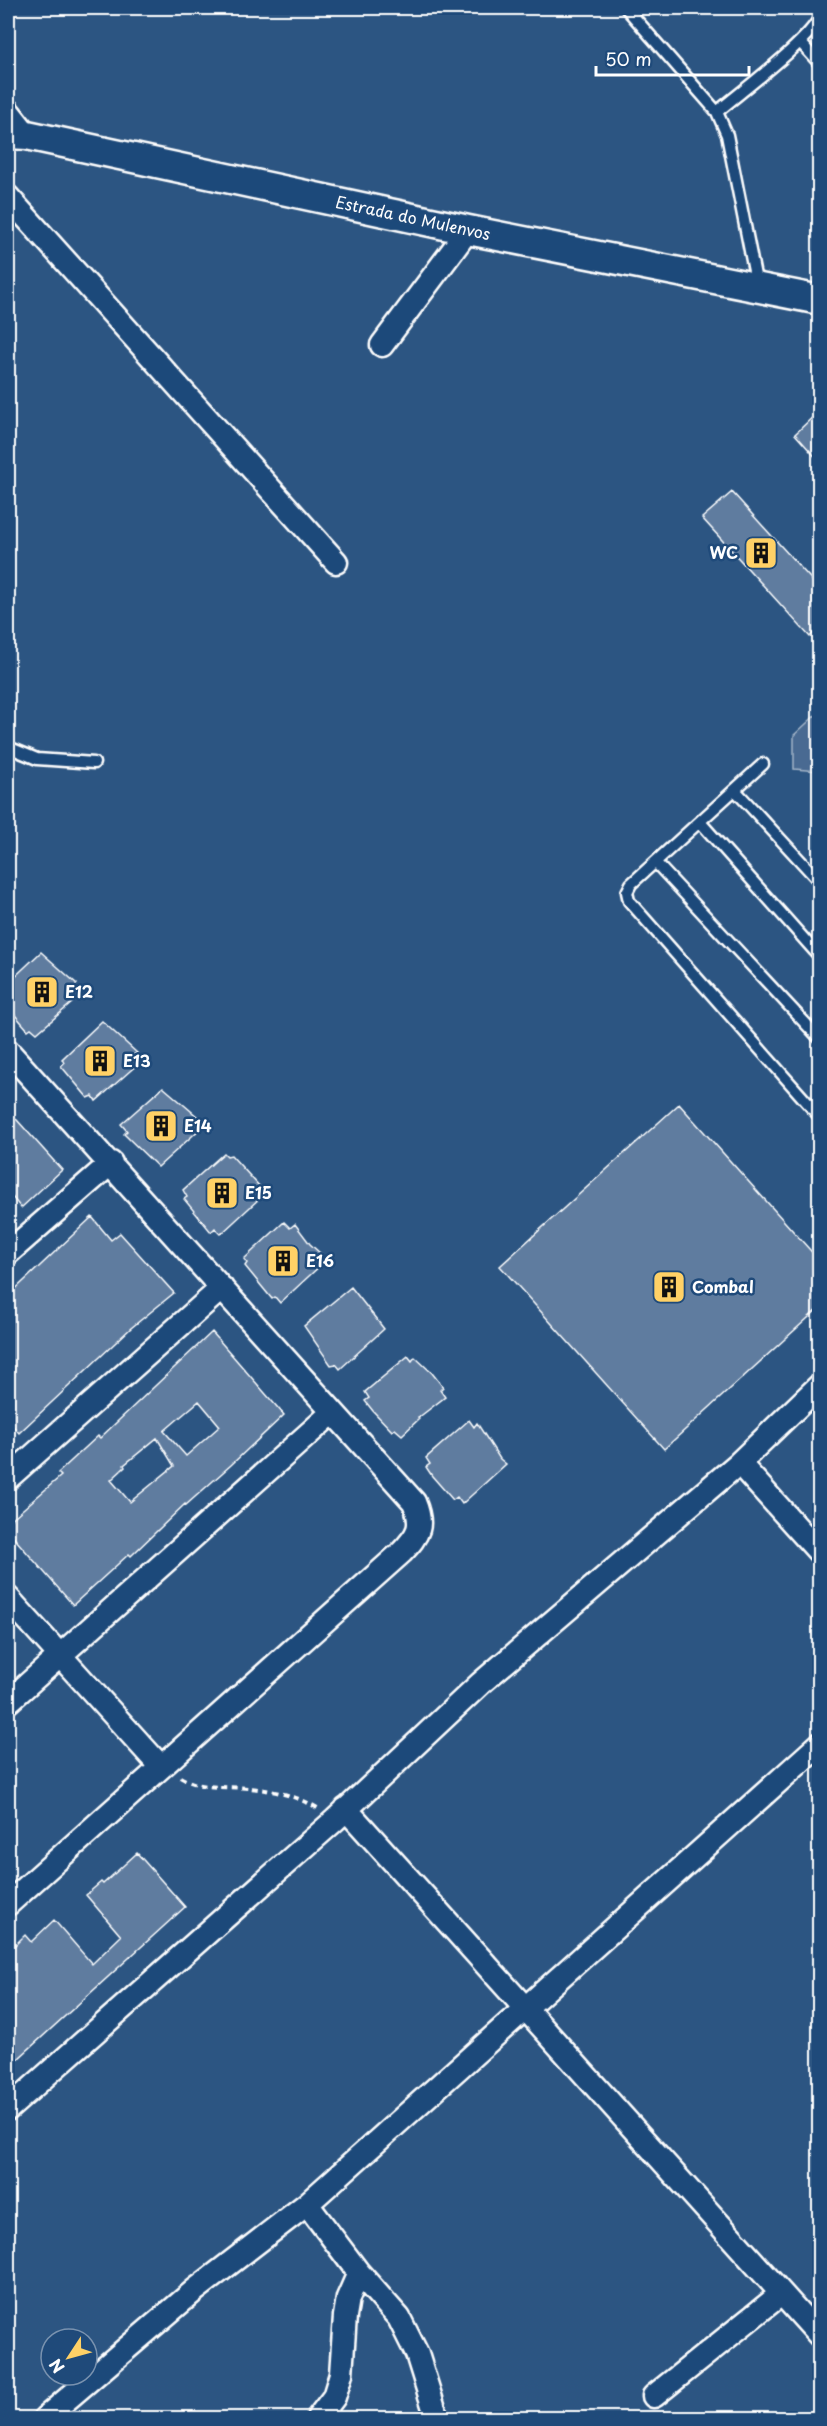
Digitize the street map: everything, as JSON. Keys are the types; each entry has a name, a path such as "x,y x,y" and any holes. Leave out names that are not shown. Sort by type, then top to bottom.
{"street":[{"path":"8,111 17,135"},
{"name":"Estrada do Mulenvos","path":"17,135 468,230 819,300"},
{"path":"8,197 336,562"},
{"path":"382,345 468,230"},
{"path":"8,1051 414,1502 420,1517 417,1537 8,1904"},
{"path":"8,1253 111,1163"},
{"path":"8,1478 222,1288"},
{"path":"8,2109 340,1814 481,1683 739,1463 819,1385"},
{"path":"8,1702 333,1412"},
{"path":"739,1463 819,1553"},
{"path":"8,1598 161,1767"},
{"path":"45,2418 194,2291 307,2204 819,1744"},
{"path":"340,1814 524,2008 782,2294 817,2327"},
{"path":"307,2204 359,2273 399,2318 417,2354 437,2418"},
{"path":"318,2418 334,2397 342,2374 348,2298 359,2273"},
{"path":"654,2396 782,2294"}],"lane":[{"path":"626,8 717,112 727,135 757,286"},
{"path":"717,112 800,42 817,24 818,8"},
{"path":"800,42 819,64"},
{"path":"8,747 37,759 94,763"},
{"path":"764,764 631,884 627,892 629,901 819,1117"},
{"path":"735,790 804,865"},
{"path":"700,823 819,957"},
{"path":"656,863 818,1035"}],"path":[{"path":"161,1767 191,1784 208,1788 248,1788 281,1793 340,1814"}],"shaded area":[{"path":"819,712 819,771 794,769 794,735"}],"building":[{"path":"819,411 819,461 795,434"},
{"name":"WC","path":"732,492 819,588 819,627 810,637 702,518"},
{"name":"E12","path":"41,952 77,984 73,988 80,996 37,1033 31,1028 28,1030 8,1007 8,983"},
{"name":"E13","path":"102,1021 137,1053 133,1055 139,1063 96,1101 93,1096 88,1098 61,1066 64,1063 62,1059"},
{"name":"E14","path":"163,1087 198,1117 195,1120 201,1128 158,1167 124,1134 127,1131 121,1124"},
{"name":"Combal","path":"679,1104 819,1260 819,1308 664,1449 500,1266"},
{"path":"8,1110 62,1170 21,1208 8,1192"},
{"name":"E15","path":"224,1153 227,1156 231,1155 260,1187 256,1190 261,1197 221,1234 215,1228 211,1232 184,1199 187,1197 183,1190"},
{"path":"92,1217 111,1240 120,1233 174,1293 131,1328 19,1433 8,1420 8,1296"},
{"name":"E16","path":"284,1222 290,1228 295,1224 321,1254 317,1258 322,1264 280,1303 275,1297 272,1299 245,1266 247,1263 244,1259"},
{"path":"351,1287 384,1329 340,1369 336,1364 331,1365 304,1326"},
{"path":"212,1332 284,1415 131,1556 129,1554 73,1605 8,1531 8,1522 61,1476 58,1473 98,1436 100,1438","holes":["199,1401 220,1426 186,1456 164,1431","157,1438 174,1466 130,1502 111,1480 125,1467 124,1465"]},
{"path":"408,1356 412,1361 415,1357 432,1373 443,1387 440,1390 445,1397 418,1418 402,1435 395,1429 392,1431 373,1411 365,1401 369,1398 365,1392"},
{"path":"469,1420 474,1427 477,1423 500,1459 506,1464 462,1504 457,1497 453,1500 432,1476 426,1467 430,1464 426,1458"},
{"path":"137,1853 185,1907 8,2068 8,1952 25,1935 31,1942 54,1920 92,1964 121,1936 86,1895 101,1882 103,1884"}],"place":[{"name":"WC","path":"761,553"},
{"name":"E12","path":"42,992"},
{"name":"E13","path":"100,1061"},
{"name":"E14","path":"161,1126"},
{"name":"E15","path":"222,1193"},
{"name":"E16","path":"283,1261"},
{"name":"Combal","path":"669,1287"}]}
